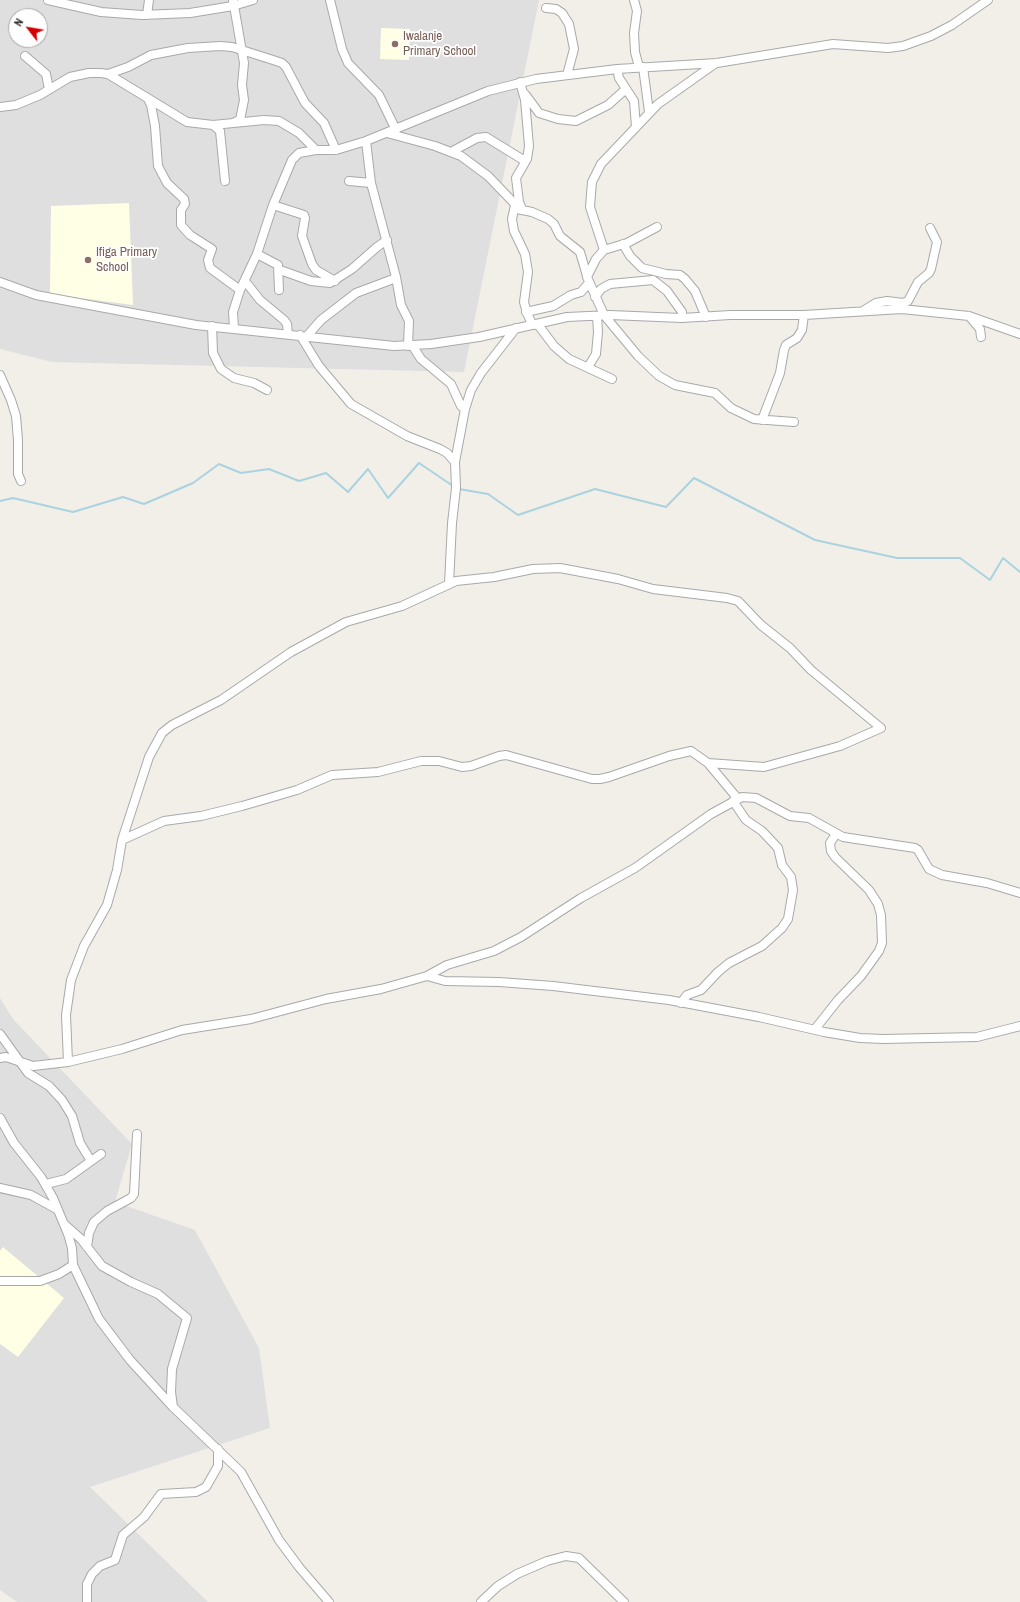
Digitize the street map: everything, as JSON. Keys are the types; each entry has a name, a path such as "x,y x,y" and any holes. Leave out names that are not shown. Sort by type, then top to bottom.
{"street":[{"path":"51,0 115,14 146,15 190,13 253,0"},
{"path":"146,15 149,0"},
{"path":"330,0 341,44 348,63 382,101 396,130"},
{"path":"634,0 638,11 634,33 635,52 641,67 649,112"},
{"path":"234,328 233,312 240,290 257,254 273,205 294,158 300,153 316,150 336,150 366,141 469,99 520,82 617,69 717,63 833,44 888,48 903,46 921,41 945,29 988,0"},
{"path":"233,3 240,49 244,63 242,85 244,100 240,120 235,122"},
{"path":"546,8 556,9 562,13 569,24 574,49 567,75"},
{"path":"108,74 128,67 143,57 171,51 220,46 240,49 285,65 305,103 324,123 336,150"},
{"path":"26,56 46,74 49,89"},
{"path":"604,250 590,207 592,182 601,164 649,112 717,63"},
{"path":"617,69 619,78 634,101 636,127"},
{"path":"0,107 16,105 40,95 60,81 95,72 108,74 187,122 213,125 264,120 282,122 299,134 316,150"},
{"path":"520,82 524,94 529,146 525,161 516,178 519,202 518,209 512,219 514,231 525,254 528,272 524,302 526,312 532,324 539,326 554,346 569,359 612,379"},
{"path":"524,94 539,113 558,119 576,121 608,105 626,89"},
{"path":"146,97 151,105 153,115 156,159 160,171 167,183 184,199 185,204 181,210 181,225 190,235 212,249 208,260 210,268 240,290"},
{"path":"213,125 220,131 225,181"},
{"path":"386,134 451,152 468,160 488,176 518,209 548,219 554,224 560,236 580,252 600,316 596,354 588,367"},
{"path":"451,152 477,138 486,136 525,161"},
{"path":"366,141 371,183 387,240 401,305 408,321 410,346 421,359 451,384 461,406 465,409"},
{"path":"349,181 371,183"},
{"path":"273,205 304,215 305,218 302,236 312,264 316,270 336,281"},
{"path":"526,312 553,306 571,295 581,292 596,259 604,250 623,244 657,227"},
{"path":"863,311 876,303 883,301 903,303 908,301 918,282 929,273 931,268 937,242 930,228"},
{"path":"280,270 319,283 336,281 362,262 377,247 387,240"},
{"path":"623,244 630,256 642,268 666,274 680,275 685,278 695,291 706,317"},
{"path":"257,254 276,263 280,270 279,290"},
{"path":"303,335 356,293 363,290 372,289 396,278"},
{"path":"595,298 601,289 610,284 653,280 667,291 682,312 682,318"},
{"path":"0,282 36,295 196,325 303,335 370,344 410,346 478,337 567,317 600,316 682,318 738,314 804,315 902,309 969,316 1020,334"},
{"path":"244,282 260,300 284,320 288,328 288,334"},
{"path":"762,420 780,373 786,345 797,338 802,330 804,315"},
{"path":"600,316 638,356 668,382 686,388 708,390 715,393 739,413 762,420 794,422"},
{"path":"969,316 980,329 981,337"},
{"path":"212,326 213,354 221,369 234,378 254,383 267,390"},
{"path":"449,584 452,523 456,488 455,462 468,395 477,379 516,328"},
{"path":"303,335 319,366 351,404 362,412 407,436 440,449 455,462"},
{"path":"0,376 11,400 16,416 18,474 21,481"},
{"path":"68,1062 66,1016 71,980 84,946 107,905 116,877 122,840 149,757 164,730 232,694 291,652 324,633 351,621 408,604 449,584 466,579 494,577 550,568 618,579 657,590 733,599 742,605 761,625 790,648 821,678 881,728 840,746 760,768 708,763"},
{"path":"122,840 164,821 201,816 242,806 297,790 332,775 378,772 421,761 439,761 462,767 471,766 506,755 600,779 683,752 691,752 708,763 736,800 746,820 762,832 778,848 782,864 790,877 793,890 788,919 782,928 762,946 729,963 704,987 687,995 681,1002"},
{"path":"0,1058 44,1066 68,1062 122,1049 182,1030 251,1019 326,999 381,989 427,976 447,965 494,951 521,937 581,898 635,868 701,821 736,800 751,796 790,816 814,820 836,834 850,839 868,840 915,848 918,850 929,869 938,874 956,879 987,883 1020,893"},
{"path":"815,1029 831,1008 861,976 879,951 882,943 881,915 878,904 869,890 835,857 831,851 830,843 836,834"},
{"path":"427,976 445,981 499,982 553,986 681,1002 860,1038 945,1039 986,1036 1020,1026"},
{"path":"0,1034 13,1049 28,1072 49,1086 62,1100 72,1116 80,1143 91,1161"},
{"path":"0,1118 14,1143 46,1184 58,1210 72,1248 73,1266 90,1303 108,1333 139,1371 173,1407 241,1472 279,1540 299,1567 329,1602"},
{"path":"87,1247 94,1222 107,1212 131,1198 134,1194 137,1134"},
{"path":"46,1184 66,1179 101,1154"},
{"path":"0,1188 31,1195 58,1210"},
{"path":"63,1223 76,1234 106,1269 158,1294 186,1318 172,1369 171,1392 173,1407"},
{"path":"0,1281 40,1281 59,1274 73,1266"},
{"path":"87,1602 87,1584 92,1574 100,1566 115,1560 123,1535 144,1516 161,1494 196,1492 206,1487 218,1466 218,1449"},
{"path":"481,1602 498,1586 517,1574 566,1556 579,1558 624,1602"}],"shaded area":[{"path":"0,0 539,0 464,372 52,362 0,349"},
{"name":"Iwalanje Primary School","path":"381,28 410,29 409,60 380,59"},
{"path":"129,203 133,305 50,294 51,206"},
{"path":"0,998 13,1019 132,1144 115,1202 195,1230 259,1348 270,1428 90,1487 208,1602 17,1602 0,1590"},
{"path":"3,1247 64,1298 18,1357 0,1344 0,1251"}],"waterway":[{"path":"0,501 13,498 73,512 123,497 144,504 193,483 219,464 241,473 269,469 299,481 326,473 348,492 368,469 388,498 419,463 453,486"},
{"path":"459,489 488,494 518,515 595,489 666,507 694,478 815,540 897,558 960,558 990,580 1003,558 1020,572"}],"place":[{"name":"Iwalanje Primary School","path":"395,44"},
{"name":"Ifiga Primary School","path":"88,260"}]}
